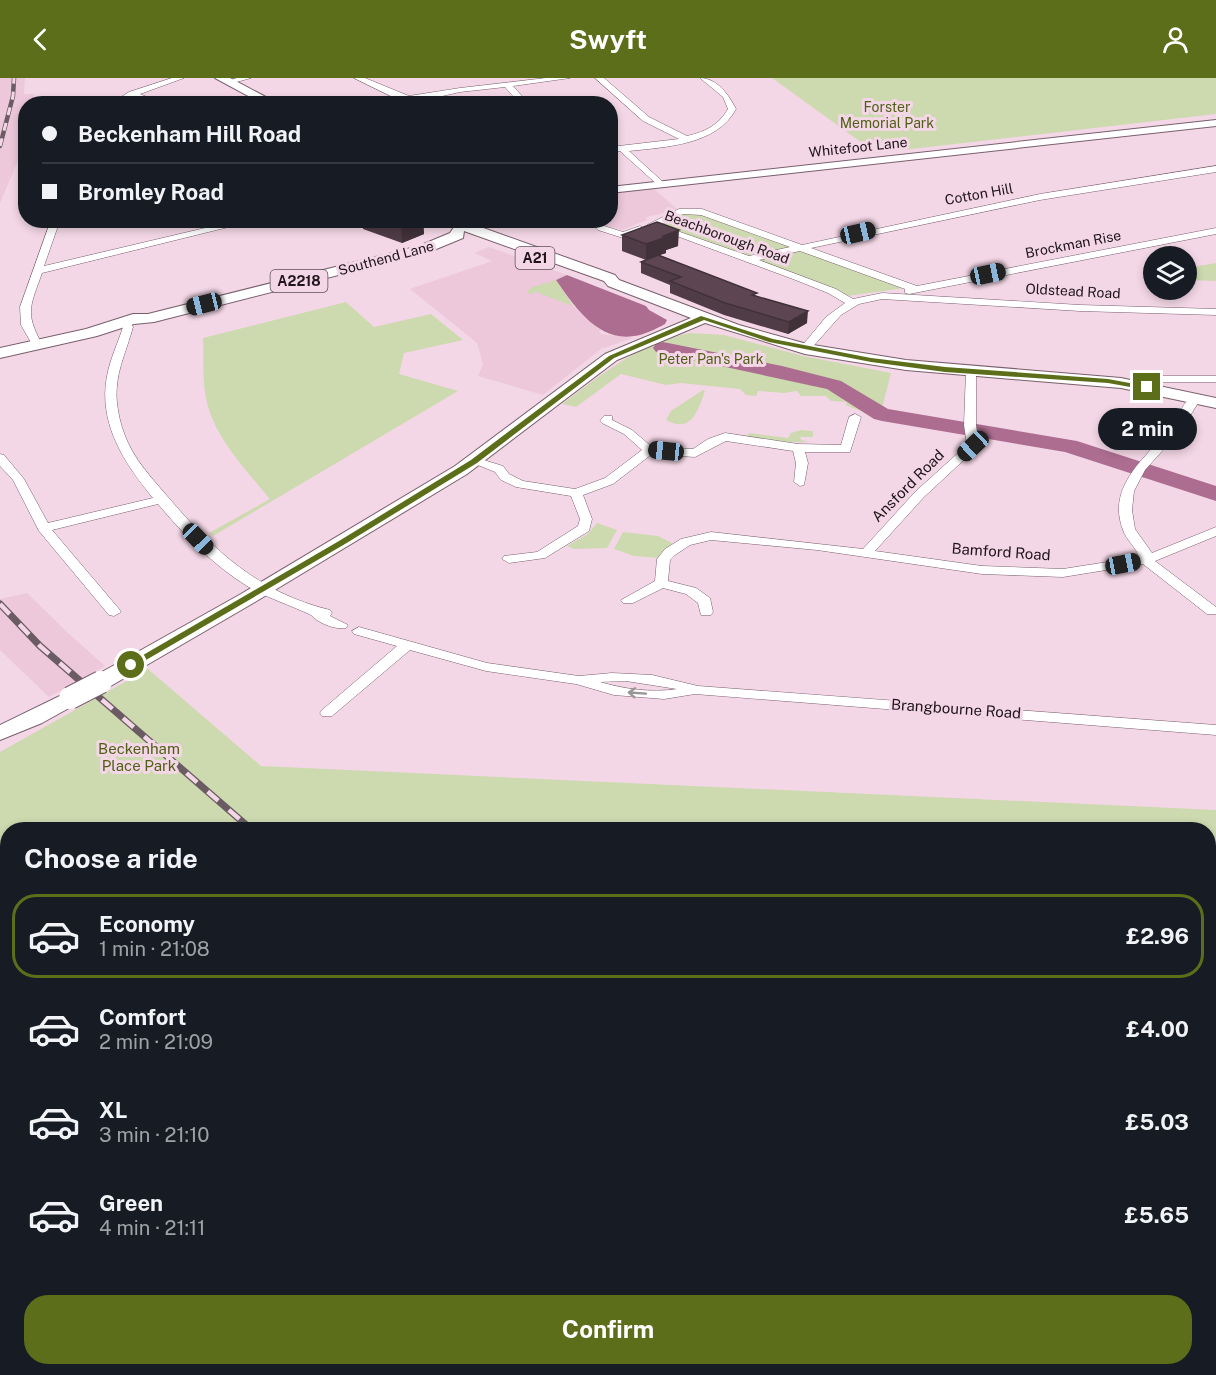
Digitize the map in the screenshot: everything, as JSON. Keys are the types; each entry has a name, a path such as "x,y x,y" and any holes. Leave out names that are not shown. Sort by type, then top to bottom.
{"main road":[{"path":"225,80 257,96"},
{"name":"Southend Lane","path":"0,353 82,335 129,321 148,319 267,286 438,244 458,235 463,228"},
{"name":"A21","path":"469,228 600,283 613,283 709,320 805,349 906,365 1104,381 1147,387 1216,403"},
{"path":"676,308 679,317 677,330"},
{"path":"0,733 34,718 101,682 265,588 474,461 611,357 677,330 701,327 709,320"}],"street":[{"path":"128,96 180,78"},
{"path":"225,80 247,78"},
{"path":"358,78 399,96"},
{"path":"440,96 566,78"},
{"path":"599,78 646,119 686,140"},
{"path":"618,149 686,140 720,126 731,114 730,100 704,78"},
{"path":"507,85 517,96"},
{"path":"132,94 137,96"},
{"name":"Whitefoot Lane","path":"618,187 1216,121"},
{"path":"621,148 658,182"},
{"name":"Cotton Hill","path":"750,259 939,216 1160,176 1216,169"},
{"name":"Beachborough Road","path":"652,225 679,212 698,211 915,289"},
{"path":"601,228 623,235 652,225"},
{"name":"Beachborough Road","path":"652,225 750,259 832,291 850,302"},
{"path":"37,344 26,325 25,307 53,228"},
{"path":"37,271 217,228"},
{"name":"Brockman Rise","path":"901,296 915,289 1216,231"},
{"name":"Oldstead Road","path":"850,302 882,296 901,296 1080,308 1216,312"},
{"path":"805,349 835,313 850,302"},
{"path":"129,321 111,375 115,425 128,456 162,499 207,549 254,584 321,612 320,617 341,625"},
{"name":"Ansford Road","path":"866,553 920,494 973,446 970,425 971,371"},
{"path":"1147,387 1155,379 1216,379"},
{"path":"1195,399 1180,425 1132,480 1125,508 1126,524 1138,547 1146,553 1146,560 1212,611"},
{"path":"608,418 606,421 614,428 628,432 649,450 695,453 718,438 725,437 798,448 846,449 855,417"},
{"path":"798,448 802,463 800,482"},
{"path":"474,461 499,469 505,477 520,484 576,493 609,481 649,450"},
{"path":"0,458 18,479 44,528 114,612"},
{"path":"509,559 540,555 584,528 586,519 576,493"},
{"path":"44,528 162,499"},
{"name":"Bamford Road","path":"661,583 664,559 670,552 686,542 711,536 866,553 982,570 1063,573 1146,560 1216,531"},
{"path":"628,600 661,583 691,591 705,601 706,612"},
{"name":"Brangbourne Road","path":"366,631 486,667 578,680 614,691 664,695 695,690 1216,730"},
{"path":"327,713 408,644"}],"shaded area":[{"path":"0,78 25,78 24,94 34,94 34,96 18,96 18,161 0,203"},
{"path":"653,188 678,210 646,217 647,220 622,230 614,228 618,228 618,192"},
{"path":"489,247 567,275 556,280 573,306 601,330 599,332 601,334 633,338 601,349 543,395 478,376 483,364 477,343 410,289 492,261 474,253"},
{"path":"567,275 646,306 667,320 665,324 650,332 638,335 621,336 609,333 598,328 579,311 556,280"},
{"path":"27,593 105,666 49,697 0,650 0,599"}],"green space":[{"name":"Forster Memorial Park","path":"772,78 1216,78 1216,114 876,153"},
{"path":"684,213 697,213 905,288 847,296 658,225"},
{"path":"1216,263 1216,281 1197,280 1197,266"},
{"path":"556,280 573,306 536,292 530,294 527,292 530,288"},
{"path":"346,302 374,327 431,314 463,340 404,353 399,374 458,391 213,536 209,533 270,499 223,439 210,412 204,383 203,338"},
{"name":"Peter Pan's Park","path":"690,333 724,335 803,356 891,373 880,416 871,415 846,405 847,402 831,401 826,396 801,396 797,391 784,393 758,391 756,396 746,395 740,389 681,383 666,385 621,374 576,407 562,404 607,371 638,352 672,337"},
{"path":"703,390 705,391 700,406 693,418 682,424 666,420 671,411"},
{"path":"801,430 813,431 813,437 800,437 801,440 809,442 774,442 747,436 749,433 788,438 791,433"},
{"path":"597,523 617,530 607,548 574,549 567,546 588,534"},
{"path":"623,532 658,536 672,543 659,558 634,556 614,549"},
{"name":"Beckenham Place Park","path":"148,669 261,766 1216,810 1216,822 0,822 0,752"}],"building":[{"path":"657,222 679,230 646,244 622,235"},
{"path":"658,255 757,293 752,295 808,311 789,322 725,303 670,281 681,277 641,262"}],"waterway":[{"path":"663,348 782,372 834,385 841,389"},
{"path":"848,394 882,414 1069,446 1145,471"},
{"path":"1154,473 1216,494"}],"railway":[{"path":"0,146 13,96 14,78"},
{"path":"0,604 40,646 243,822"}],"route":[{"path":"131,665 342,543 474,461 611,357 703,318 805,349 871,360 945,369 1108,381 1147,387"}]}
